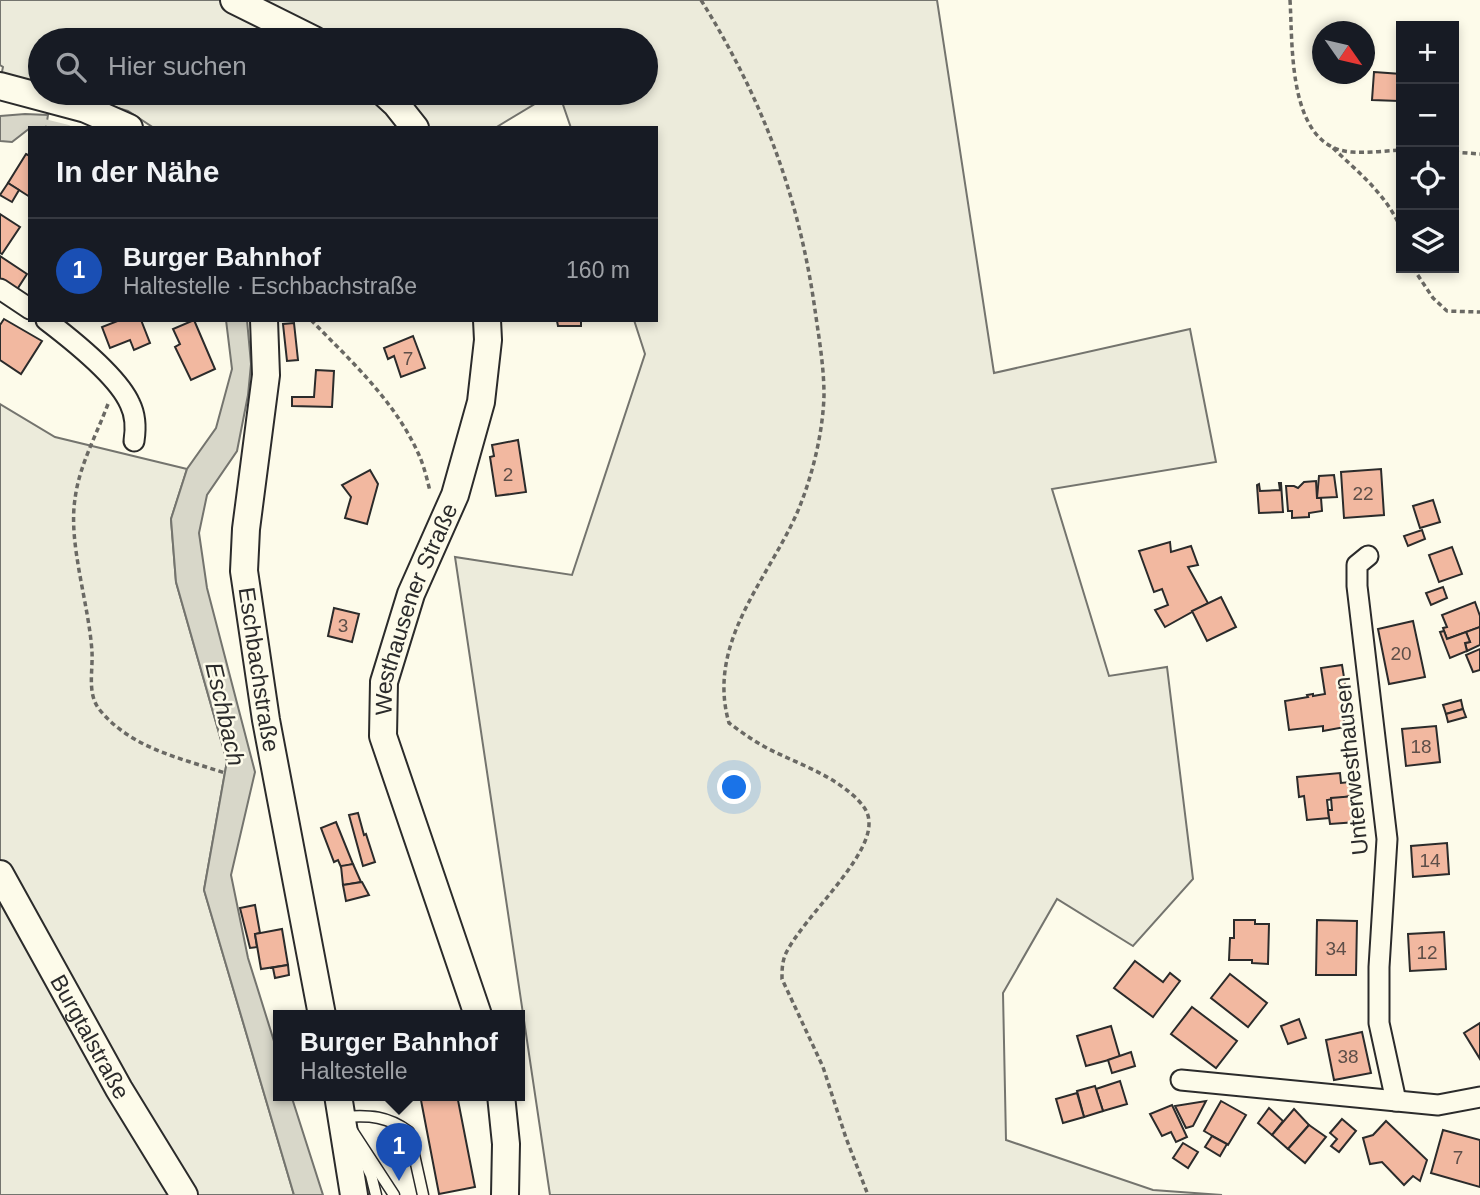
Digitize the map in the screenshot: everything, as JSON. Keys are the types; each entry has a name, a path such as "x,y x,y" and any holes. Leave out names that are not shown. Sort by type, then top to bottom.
{"main road":[{"path":"234,0 290,28"},
{"path":"0,86 28,94"},
{"path":"69,105 95,112 125,126"},
{"path":"398,105 414,126"},
{"name":"Eschbachstraße","path":"264,322 266,375 246,529 244,570 266,720 321,1010"},
{"name":"Westhausener Straße","path":"476,1010 383,737 384,682 411,594 455,495 481,402 488,340 487,322"},
{"name":"Burgtalstraße","path":"0,874 113,1078 184,1195"},
{"path":"502,1101 506,1144 505,1195"},
{"path":"341,1106 354,1195"}],"street":[{"path":"0,289 28,308"},
{"path":"49,322 116,383 131,404 136,428 134,441"},
{"name":"Unterwesthausen","path":"1368,556 1357,565 1357,586 1387,839 1379,967 1379,1023 1396,1101"},
{"path":"1181,1080 1438,1105 1480,1097"}],"lane":[{"path":"341,1106 371,1175 376,1195"},
{"path":"341,1106 394,1195"},
{"path":"341,1106 390,1119 409,1132 423,1195"}],"path":[{"path":"701,0 740,68 783,166 800,222 809,270 824,395 818,440 797,513 759,582 730,643 724,671 725,709 729,723 764,746 832,778 866,808 868,834 860,851 798,934 782,966 782,979 823,1067 868,1195"},
{"path":"1290,0 1296,84 1304,116 1315,134 1380,194 1396,217"},
{"path":"1331,146 1350,153 1396,150"},
{"path":"1459,152 1480,154"},
{"path":"1416,273 1433,298 1447,311 1480,312"},
{"path":"313,322 360,369 395,414 419,456 430,491 444,519"},
{"path":"116,383 81,470 73,515 88,615 92,695 107,717 146,747 225,774"}],"shaded area":[{"path":"0,0 937,0 994,373 1190,329 1216,462 1052,489 1109,676 1167,667 1193,879 1133,946 1057,899 1003,993 1006,1140 1153,1190 1222,1195 550,1195 525,1027 525,1010 522,1010 455,557 572,575 645,354 635,322 658,322 658,126 570,126 563,105 658,105 658,28 28,28 28,83 1,76 3,67 0,65"},
{"path":"107,105 533,105 498,126 151,126 128,111"},
{"path":"0,404 55,437 187,469 171,519 176,582 227,761 204,890 294,1195 0,1195"}],"water":[{"path":"48,115 46,126 28,126 28,130 12,142 0,141 0,116"},
{"path":"226,322 247,322 251,364 237,451 207,495 199,533 207,588 255,772 231,875 248,958 273,1038 273,1101 293,1101 323,1195 294,1195 204,890 227,761 176,582 171,519 187,469 216,428 232,369"}],"building":[{"path":"1375,72 1396,74 1396,101 1372,100"},
{"path":"26,154 28,155 28,196 8,183"},
{"path":"8,183 19,190 12,202 0,195"},
{"path":"0,214 20,227 2,254 0,253"},
{"path":"0,256 27,274 16,291 0,280"},
{"path":"4,319 42,341 21,374 0,360 0,325"},
{"path":"115,322 142,322 150,343 134,350 130,340 110,348 102,327"},
{"path":"195,322 215,369 191,380 175,347 180,344 173,329"},
{"path":"557,322 581,322 581,326 558,326"},
{"path":"294,323 298,360 287,361 283,324"},
{"path":"413,336 425,368 401,377 394,356 388,359 384,348"},
{"path":"316,370 334,371 332,407 292,406 292,397 314,397"},
{"path":"518,440 526,492 496,496 490,457 494,456 492,445"},
{"path":"1381,469 1384,515 1344,518 1341,472"},
{"path":"370,470 378,484 367,524 345,518 351,497 342,485"},
{"path":"1334,475 1337,497 1317,498 1319,476"},
{"path":"1316,481 1317,498 1321,498 1322,511 1309,513 1309,517 1292,518 1292,511 1288,511 1286,486 1298,488 1304,482"},
{"path":"1281,483 1283,512 1259,513 1257,485 1259,484 1260,491 1280,490"},
{"path":"1433,500 1440,522 1420,528 1413,506"},
{"path":"1422,530 1425,539 1408,546 1404,536"},
{"path":"1170,542 1171,552 1191,546 1198,565 1188,567 1208,603 1165,627 1155,610 1168,605 1162,589 1154,592 1139,551"},
{"path":"1452,547 1462,574 1439,582 1429,555"},
{"path":"1443,587 1447,598 1431,605 1426,593"},
{"path":"1221,597 1236,627 1207,641 1192,611"},
{"path":"1475,602 1480,616 1480,627 1447,639 1443,628 1447,627 1442,615"},
{"path":"334,608 359,614 352,642 328,636"},
{"path":"1413,621 1425,677 1389,684 1378,629"},
{"path":"1480,627 1480,645 1467,651 1465,643 1470,642 1466,632"},
{"path":"1444,631 1447,639 1466,632 1470,642 1465,643 1467,651 1450,658 1440,632"},
{"path":"1480,649 1480,670 1473,672 1466,655"},
{"path":"1342,665 1350,714 1343,715 1345,727 1323,731 1323,726 1289,730 1285,701 1308,697 1307,695 1325,694 1321,668"},
{"path":"1461,700 1463,709 1446,714 1443,705"},
{"path":"1463,709 1466,717 1448,722 1446,714"},
{"path":"1436,726 1440,762 1406,766 1402,729"},
{"path":"1340,773 1341,783 1350,782 1351,796 1327,800 1329,818 1307,820 1304,796 1299,797 1297,777"},
{"path":"1355,796 1357,822 1330,824 1328,810 1332,810 1331,798"},
{"path":"358,813 375,862 363,866 349,815"},
{"path":"336,822 353,864 341,867 338,860 334,862 321,828"},
{"path":"1447,843 1449,874 1413,877 1411,846"},
{"path":"353,864 361,882 343,885 341,866"},
{"path":"362,882 369,895 346,901 343,885"},
{"path":"255,905 260,933 255,934 257,947 250,948 240,908"},
{"path":"1234,920 1255,920 1255,924 1269,924 1268,964 1252,963 1252,960 1229,960 1230,938 1234,938"},
{"path":"1317,920 1357,921 1356,975 1316,975"},
{"path":"282,929 288,965 261,969 255,934"},
{"path":"1444,932 1446,969 1410,971 1408,934"},
{"path":"1135,961 1163,982 1170,973 1180,981 1153,1017 1114,988"},
{"path":"288,965 289,975 275,978 273,968 270,968"},
{"path":"1230,974 1267,1003 1248,1027 1211,998"},
{"path":"1192,1007 1237,1041 1216,1068 1171,1034"},
{"path":"1299,1019 1306,1038 1288,1044 1281,1026"},
{"path":"1480,1023 1480,1059 1464,1033"},
{"path":"1111,1026 1120,1057 1086,1066 1077,1036"},
{"path":"1362,1032 1371,1073 1334,1080 1326,1040"},
{"path":"1131,1052 1135,1066 1112,1073 1108,1060"},
{"path":"1120,1081 1127,1104 1103,1111 1096,1089"},
{"path":"1095,1086 1103,1111 1084,1117 1077,1091"},
{"path":"1077,1093 1084,1117 1063,1123 1056,1099"},
{"path":"421,1101 458,1101 475,1187 439,1194"},
{"path":"1206,1101 1193,1126 1186,1128 1175,1106"},
{"path":"1221,1101 1246,1115 1228,1145 1204,1131"},
{"path":"1172,1105 1187,1137 1176,1142 1171,1132 1162,1136 1150,1114"},
{"path":"1269,1108 1283,1121 1272,1135 1258,1123"},
{"path":"1294,1109 1309,1125 1288,1149 1272,1135"},
{"path":"1342,1119 1356,1131 1339,1152 1331,1146 1337,1139 1330,1133"},
{"path":"1386,1121 1427,1160 1420,1181 1413,1176 1404,1185 1382,1162 1370,1164 1363,1138 1373,1135"},
{"path":"1309,1125 1326,1137 1305,1163 1288,1149"},
{"path":"1443,1130 1480,1140 1480,1187 1431,1173"},
{"path":"1212,1136 1227,1144 1220,1156 1205,1147"},
{"path":"1183,1143 1198,1152 1188,1168 1173,1158"}],"waterway":[{"name":"Eschbach","path":"40,121 60,126"}],"place":[{"name":"Burger Bahnhof","path":"399,1181"}]}
